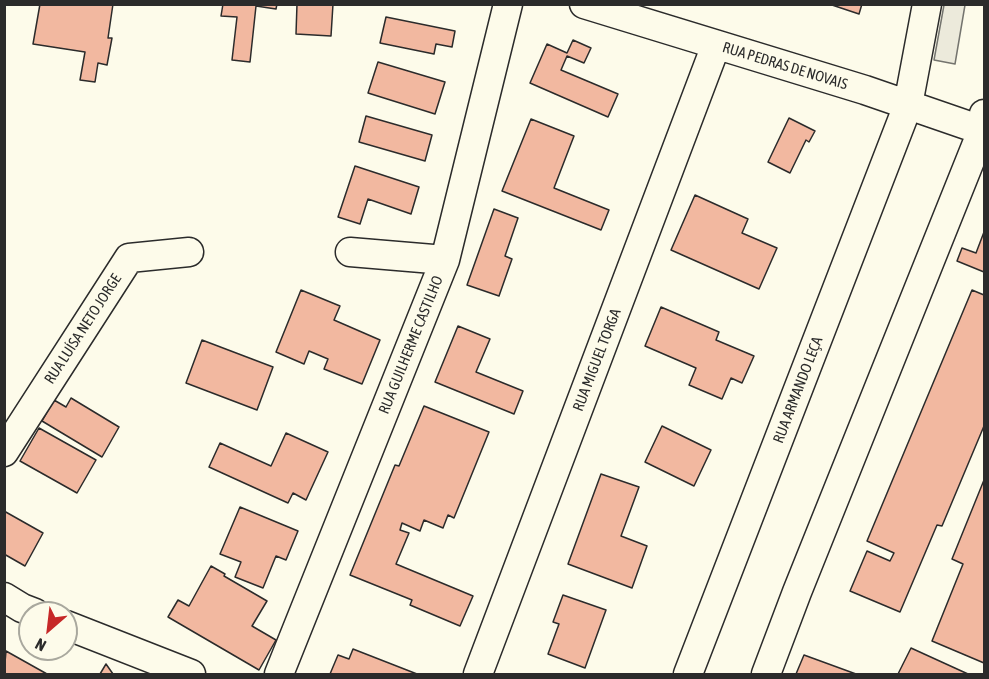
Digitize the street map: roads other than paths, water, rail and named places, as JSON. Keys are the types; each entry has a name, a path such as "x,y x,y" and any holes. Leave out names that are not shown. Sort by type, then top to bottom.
{"street":[{"name":"RUA GUILHERME CASTILHO","path":"279,675 445,260 508,4"},
{"name":"RUA PEDRAS DE NOVAIS","path":"584,4 908,105 984,125"},
{"name":"RUA ARMANDO LEÇA","path":"688,675 908,105 927,4"},
{"name":"RUA MIGUEL TORGA","path":"478,675 716,45"},
{"path":"766,675 984,125"},
{"name":"RUA LUÍSA NETO JORGE","path":"4,452 129,258 189,252"},
{"path":"350,252 445,260"},
{"path":"4,597 18,606"},
{"path":"78,630 191,675"}]}
